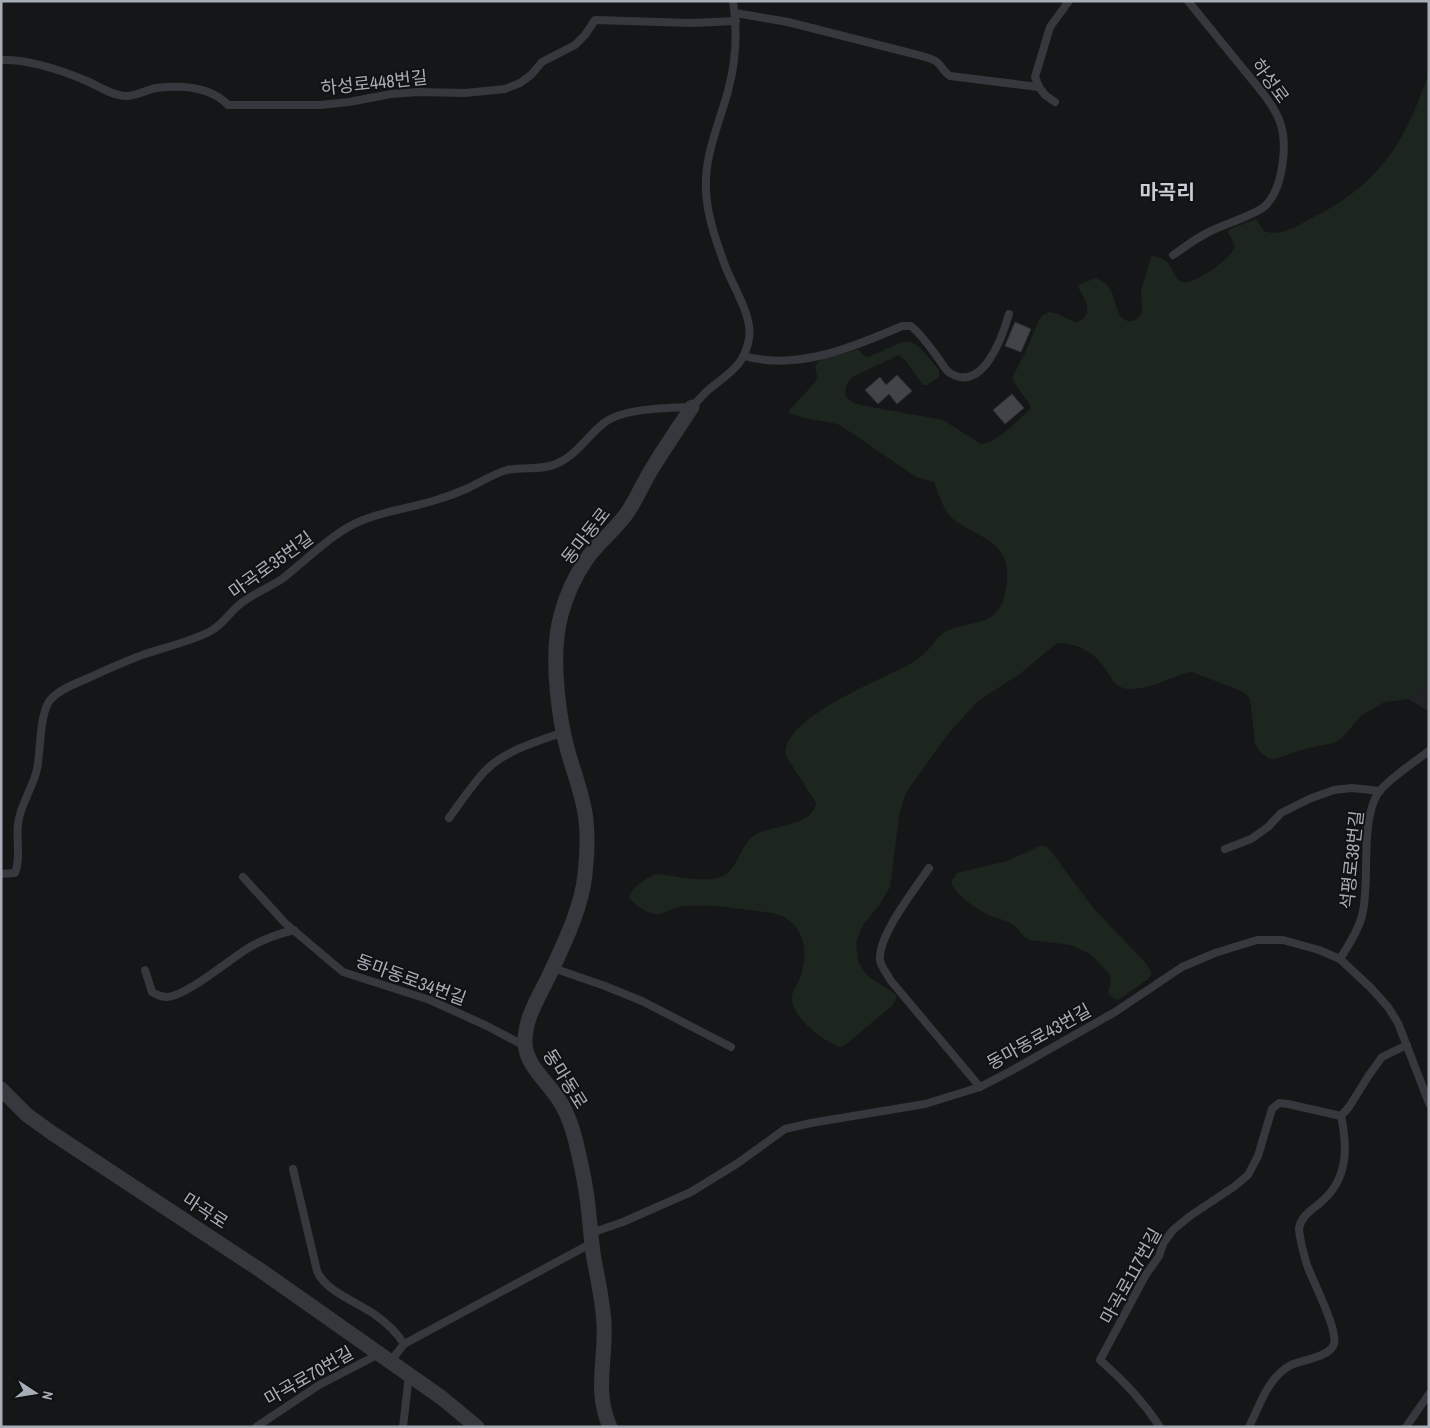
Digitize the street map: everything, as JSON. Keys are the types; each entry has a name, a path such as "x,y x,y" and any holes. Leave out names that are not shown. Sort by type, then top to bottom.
{"street":[{"name":"동마동로","path":"610,1427 602,1405 600,1388 604,1326 603,1305 588,1201 573,1130 558,1097 528,1058 525,1046 530,1014 553,968 578,903 585,878 587,842 583,800 564,732 556,667 557,636 560,617 566,600 586,560 628,512 653,467 692,407"},
{"name":"마곡로","path":"1,1089 27,1116 263,1272 458,1409 477,1427"}],"lane":[{"path":"692,407 707,391 723,379 744,356 749,338 747,318 722,258 706,193 708,156 728,91 736,49 733,1"},
{"path":"1055,102 1038,87 1035,77 1050,27 1069,1"},
{"name":"하성로","path":"1173,254 1206,232 1264,206 1274,194 1279,183 1283,158 1283,135 1280,122 1273,108 1188,1"},
{"name":"하성로448번길","path":"1,60 18,60 73,75 116,94 126,96 156,88 187,88 212,92 228,105 320,104 348,102 409,92 465,93 505,89 520,83 531,75 542,62 575,45 585,35 595,20 691,23 735,17 788,22 918,55 933,60 950,76 1038,87"},
{"path":"744,356 760,361 778,362 817,356 849,348 902,326 910,326 925,341 950,373 959,377 969,377 979,371 992,358 1002,339 1009,314"},
{"name":"마곡로35번길","path":"1,874 10,875 16,873 18,866 16,844 18,822 37,768 41,728 45,710 50,700 58,693 71,685 145,654 188,641 220,626 240,604 276,583 333,538 362,520 437,500 466,489 495,474 510,470 540,469 554,465 566,459 604,423 618,414 660,408 692,407"},
{"path":"449,818 487,769 498,761 537,741 564,732"},
{"name":"석평로38번길","path":"1340,959 1354,936 1363,913 1366,891 1369,824 1374,802 1380,791 1429,751"},
{"name":"석평로38번길","path":"1225,850 1251,839 1268,827 1280,814 1309,798 1334,790 1352,788 1380,791"},
{"path":"929,868 886,935 881,948 880,962 891,981 980,1087"},
{"name":"동마동로34번길","path":"243,877 285,922 343,972 430,1000 525,1046"},
{"path":"145,970 152,992 159,996 169,997 184,991 268,937 294,930"},
{"name":"동마동로43번길","path":"592,1238 690,1192 785,1130 811,1123 925,1104 980,1087 1115,1012 1182,967 1215,953 1257,940 1283,940 1340,959 1372,988 1388,1007 1398,1023 1429,1103"},
{"path":"553,968 642,1001 731,1047"},
{"path":"1249,1427 1270,1383 1280,1372 1292,1365 1330,1350 1334,1344 1332,1325 1306,1263 1299,1230 1303,1218 1332,1192 1344,1169 1345,1139 1341,1116 1349,1108 1382,1057 1407,1045"},
{"name":"마곡로117번길","path":"1160,1427 1139,1399 1100,1360 1145,1276 1159,1256 1164,1242 1173,1230 1190,1216 1248,1175 1258,1156 1272,1108 1279,1103 1341,1116"},
{"path":"293,1169 320,1278 386,1322 404,1344"},
{"path":"385,1358 404,1344 592,1238"},
{"name":"마곡로70번길","path":"256,1427 319,1384 385,1358"},
{"path":"403,1427 409,1375"},
{"path":"1406,1427 1429,1394"}],"shaded area":[{"path":"1429,72 1429,681 1409,699 1385,702 1362,715 1341,739 1333,743 1305,749 1275,759 1268,758 1260,752 1255,744 1250,699 1241,691 1192,672 1143,688 1129,689 1120,687 1100,662 1084,649 1071,644 1057,643 1021,673 978,701 948,734 905,795 899,816 890,887 880,904 863,925 856,942 858,961 863,970 869,977 897,996 893,1005 845,1045 840,1047 817,1034 796,1012 792,996 803,968 804,948 802,938 792,923 773,913 707,906 681,906 655,914 644,910 632,901 629,898 630,894 636,887 656,874 691,879 710,879 725,875 734,866 752,837 758,833 792,824 808,816 814,810 816,803 786,756 788,742 798,728 834,702 916,660 942,634 960,626 988,619 1001,606 1007,583 1006,564 1003,555 991,542 950,516 934,482 916,477 840,425 800,417 788,412 816,381 815,367 819,360 856,350 859,350 864,356 868,357 901,343 908,342 914,344 929,357 939,370 939,377 927,385 923,385 906,361 899,355 854,376 845,390 846,397 860,405 943,420 981,444 994,440 1030,409 1030,405 1013,381 1013,376 1043,315 1049,312 1075,322 1081,320 1087,312 1087,307 1078,287 1080,284 1096,278 1108,286 1122,318 1133,321 1142,313 1141,291 1151,257 1154,256 1165,260 1180,281 1195,280 1212,270 1233,251 1235,246 1228,232 1230,229 1256,219 1264,231 1270,233 1282,232 1334,206 1372,177 1386,160 1410,121"},
{"path":"1429,681 1429,711 1409,699"},
{"path":"1040,846 1046,846 1050,850 1094,909 1145,962 1151,971 1148,979 1118,1000 1108,993 1111,980 1109,973 1090,954 1071,945 1027,939 1012,924 976,908 954,888 951,882 957,873 1007,861"}],"building":[{"path":"1015,322 1031,329 1021,352 1005,346"},
{"path":"897,375 912,391 897,404 889,394 878,404 865,390 880,377 886,385"},
{"path":"1012,394 1024,408 1005,424 993,410"}],"district":[{"name":"마곡리","path":"1167,192"}]}
